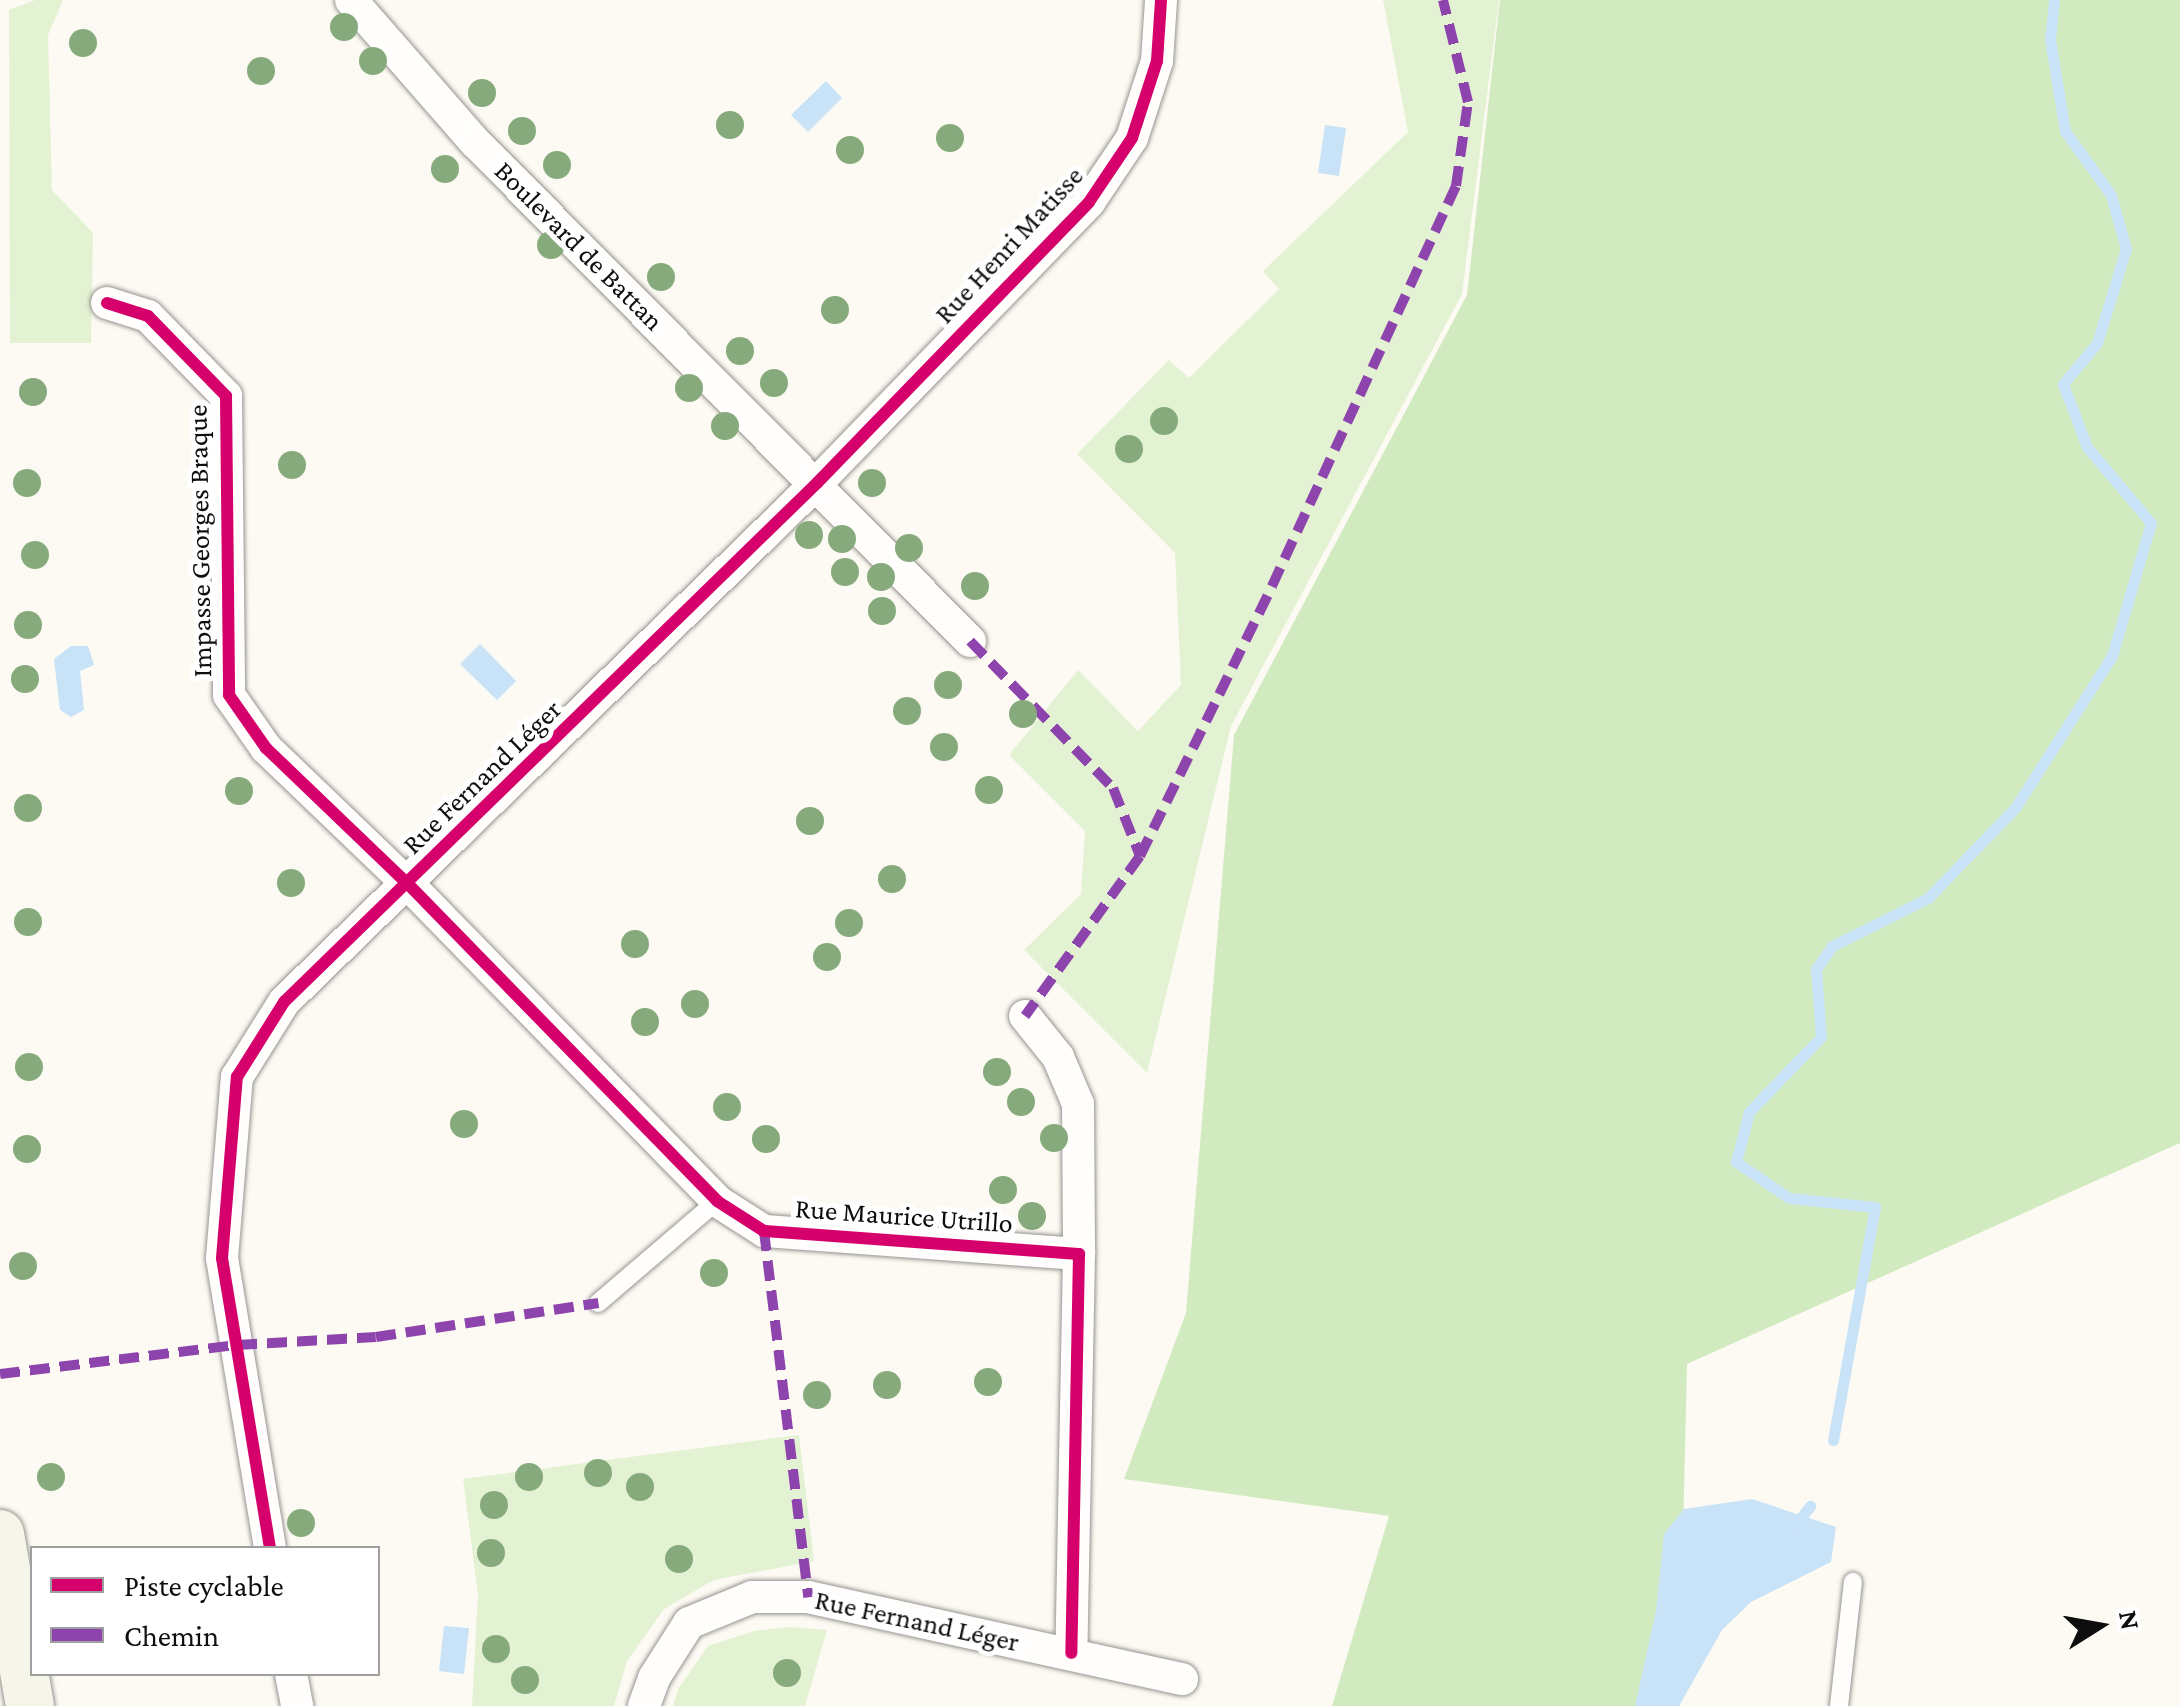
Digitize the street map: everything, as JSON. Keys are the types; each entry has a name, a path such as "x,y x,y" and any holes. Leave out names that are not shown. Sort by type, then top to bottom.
{"main road":[{"path":"0,1534 30,1706"}],"street":[{"name":"Boulevard de Battan","path":"352,0 475,142 970,641"},
{"name":"Rue Henri Matisse","path":"817,483 1088,202 1132,138 1157,61 1161,0"},
{"name":"Impasse Georges Braque","path":"108,304 148,316 226,396 228,695 266,748 408,884"},
{"name":"Rue Fernand Léger","path":"270,1546 222,1258 236,1077 284,1002 817,483"},
{"name":"Rue Maurice Utrillo","path":"408,884 717,1200 764,1231 1080,1254"},
{"path":"1026,1016 1058,1057 1078,1104 1080,1254 1071,1653"},
{"name":"Rue Fernand Léger","path":"644,1706 654,1678 688,1623 752,1597 808,1597 1182,1680"},
{"path":"291,1676 296,1706"}],"lane":[{"path":"598,1303 717,1200"},
{"path":"1838,1706 1853,1582"}],"green space":[{"path":"35,0 63,0 48,35 52,190 93,233 91,343 10,343 9,10"},
{"path":"1383,0 1499,0 1462,294 1231,726 1147,1073 1024,950 1081,894 1085,831 1009,755 1078,670 1138,731 1181,685 1175,553 1077,454 1169,360 1189,378 1279,289 1263,271 1408,132"},
{"path":"1500,0 2180,0 2180,1143 1687,1364 1679,1706 1332,1706 1389,1516 1124,1479 1186,1313 1234,735 1467,295"},
{"path":"799,1435 814,1561 714,1580 664,1609 627,1661 614,1706 472,1706 478,1595 463,1479"},
{"path":"789,1627 827,1630 805,1706 673,1706 678,1689 708,1646 754,1631"}],"water":[{"path":"826,81 842,98 808,132 791,115"},
{"path":"1325,125 1346,128 1339,176 1318,173"},
{"path":"480,644 516,681 497,700 460,664"},
{"path":"71,646 88,646 94,665 80,671 84,710 71,717 60,710 54,659"},
{"path":"1752,1499 1836,1527 1831,1562 1751,1602 1722,1630 1679,1706 1635,1706 1656,1611 1664,1534 1684,1509"},
{"path":"444,1626 469,1628 464,1674 439,1671"}],"waterway":[{"path":"1833,1440 1875,1207 1789,1198 1736,1162 1749,1112 1821,1037 1816,969 1832,946 1928,898 2015,808 2112,656 2151,523 2087,447 2063,384 2097,343 2126,249 2111,195 2065,131 2050,39 2054,0"},
{"path":"1794,1526 1810,1506"}],"marked path":[{"path":"1140,856 1272,586 1456,186 1468,102 1443,0"},
{"path":"970,641 1113,788 1140,856 1025,1016"},
{"path":"764,1231 808,1597"},
{"path":"0,1374 237,1345 376,1337 598,1303"}],"cycle path":[{"path":"270,1546 222,1258 237,1077 284,1002 817,483 1089,202 1132,138 1157,61 1161,0"},
{"path":"107,303 148,316 226,396 229,695 266,748 408,884 717,1201 764,1231 1079,1254 1071,1653"}]}
